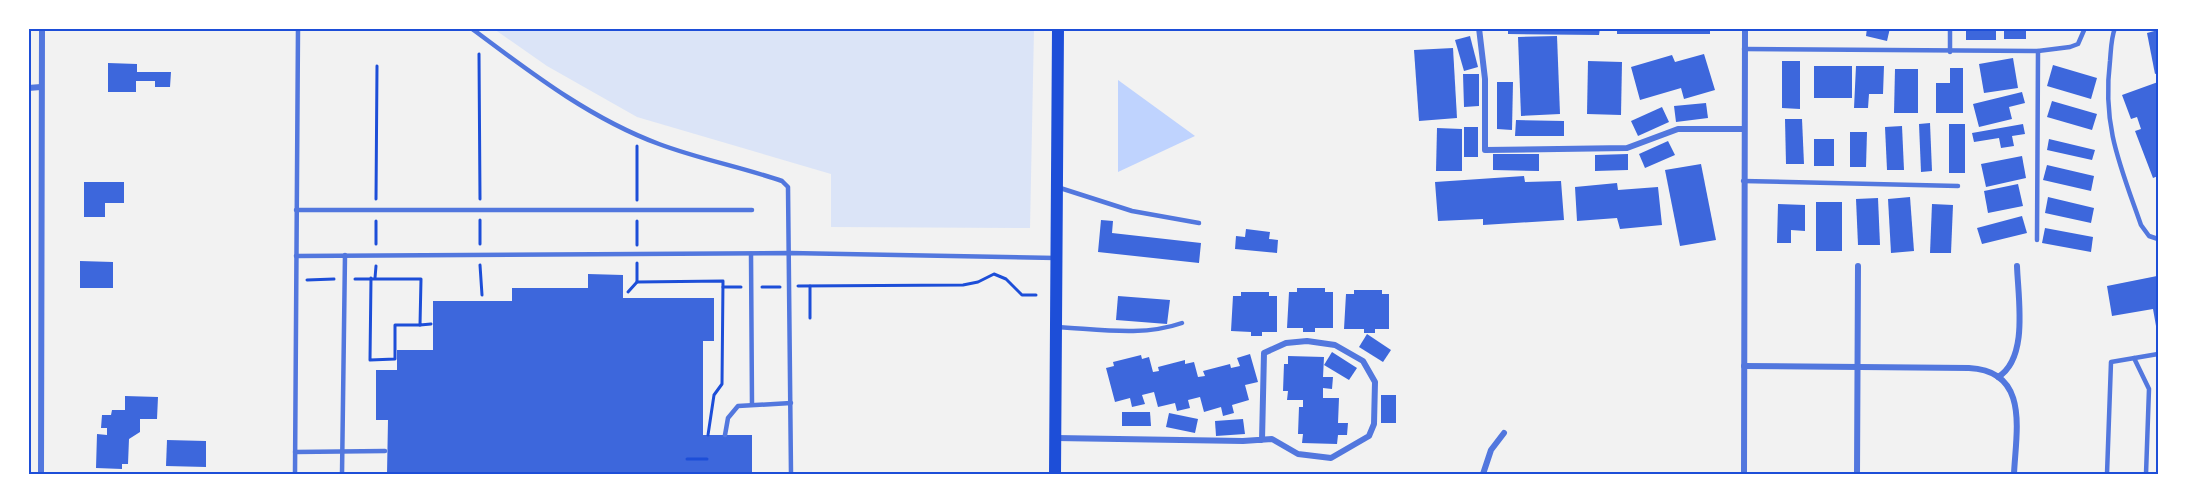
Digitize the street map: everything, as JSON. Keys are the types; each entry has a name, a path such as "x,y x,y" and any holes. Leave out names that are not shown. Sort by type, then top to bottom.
{"main road":[{"path":"1055,474 1058,28"}],"street":[{"path":"41,474 42,28"},
{"path":"1479,28 1485,78 1485,150 1627,148 1677,129 1743,129"},
{"path":"1744,474 1745,28"},
{"path":"28,87 41,87"},
{"path":"1857,474 1858,266"},
{"path":"1998,376 2013,365 2018,349 2017,266"},
{"path":"1056,438 1242,441 1262,440 1272,439 1298,454 1331,458 1369,436 1374,424 1375,382 1363,361 1335,345 1307,341 1286,343 1264,353 1262,440"},
{"path":"1744,366 1979,369 1998,376 2011,391 2017,408 2014,474"},
{"path":"1483,474 1491,450 1504,433"}],"lane":[{"path":"295,474 298,28"},
{"path":"471,28 570,99 616,124 658,143 782,181 788,187 791,474"},
{"path":"1950,28 1950,52"},
{"path":"1744,49 2038,51 2078,44 2085,28"},
{"path":"2115,28 2108,74 2107,112 2112,143 2141,225 2149,236 2158,239"},
{"path":"2037,240 2038,51"},
{"path":"1743,181 1958,186"},
{"path":"1057,187 1132,212 1198,223"},
{"path":"297,210 752,210"},
{"path":"752,254 752,404"},
{"path":"297,256 790,254 1057,258"},
{"path":"342,474 345,255"},
{"path":"1056,327 1143,332 1161,331 1182,323"},
{"path":"2107,474 2111,362 2158,354"},
{"path":"2134,358 2149,389 2146,474"},
{"path":"725,435 728,418 738,406 791,403"},
{"path":"295,452 385,451"}],"path":[{"path":"479,54 482,295"},
{"path":"377,66 376,255 370,360 395,359 395,325 430,324"},
{"path":"723,286 963,285 994,274 1006,279 1022,295 1036,295"},
{"path":"297,280 421,279 420,325"},
{"path":"638,282 723,281 722,384 714,395 708,435"},
{"path":"810,286 810,318"},
{"path":"687,459 707,459"}],"shaded area":[{"path":"494,29 1034,29 1030,228 831,227 831,174 637,117 547,66"}],"water":[{"path":"1118,80 1195,136 1118,172"}],"building":[{"path":"1508,28 1600,28 1599,35 1508,34"},
{"path":"1617,28 1710,28 1710,34 1617,34"},
{"path":"1867,28 1890,28 1887,41 1866,36"},
{"path":"1966,28 1996,28 1996,40 1966,40"},
{"path":"2004,28 2026,28 2026,39 2004,39"},
{"path":"2158,30 2158,73 2155,74 2147,33"},
{"path":"1470,36 1478,67 1464,71 1455,40"},
{"path":"1557,36 1560,114 1521,116 1518,37"},
{"path":"1453,48 1457,118 1419,121 1414,50"},
{"path":"1704,54 1715,90 1684,99 1681,88 1640,100 1631,67 1672,55 1675,62"},
{"path":"2013,58 2018,88 1984,93 1979,64"},
{"path":"1588,61 1622,62 1621,115 1587,114"},
{"path":"1782,61 1800,61 1800,109 1782,108"},
{"path":"108,63 137,64 137,72 171,72 170,87 155,87 155,81 136,81 136,92 108,92"},
{"path":"2053,65 2097,78 2091,99 2047,86"},
{"path":"1814,66 1852,66 1852,98 1814,98"},
{"path":"1856,66 1884,66 1883,94 1869,94 1868,108 1854,108"},
{"path":"1950,68 1963,68 1963,113 1936,113 1936,83 1950,83"},
{"path":"1895,69 1918,69 1918,113 1894,113"},
{"path":"1463,74 1479,74 1479,106 1464,107"},
{"path":"1497,82 1513,82 1512,130 1497,129"},
{"path":"2158,82 2158,176 2153,178 2135,131 2141,129 2137,117 2131,119 2122,95"},
{"path":"2022,92 2025,103 2009,107 2012,119 1979,127 1973,104"},
{"path":"2052,101 2097,114 2092,130 2047,117"},
{"path":"1706,103 1708,118 1676,122 1674,106"},
{"path":"1662,107 1669,122 1638,136 1631,121"},
{"path":"1785,119 1802,119 1804,164 1786,164"},
{"path":"1516,120 1564,121 1564,136 1515,136"},
{"path":"1930,123 1932,171 1921,172 1919,124"},
{"path":"1949,124 1965,124 1965,173 1949,173"},
{"path":"2023,124 2025,134 2012,136 2014,146 2001,148 1999,138 1974,142 1972,133"},
{"path":"1902,126 1904,170 1887,170 1885,127"},
{"path":"1464,127 1478,127 1478,157 1464,157"},
{"path":"1437,128 1462,129 1462,171 1436,171"},
{"path":"1850,132 1867,132 1866,167 1850,167"},
{"path":"1814,139 1834,139 1834,166 1814,166"},
{"path":"2049,139 2095,150 2092,160 2047,150"},
{"path":"1668,141 1675,155 1645,168 1639,154"},
{"path":"1493,154 1539,154 1539,171 1493,170"},
{"path":"1628,154 1628,170 1595,171 1595,155"},
{"path":"2022,156 2026,178 1986,187 1981,164"},
{"path":"1701,164 1716,240 1680,246 1665,170"},
{"path":"2047,165 2094,176 2091,191 2043,180"},
{"path":"1524,176 1525,182 1561,181 1564,220 1483,225 1483,219 1438,221 1435,182"},
{"path":"84,182 124,182 124,203 105,203 105,217 84,217"},
{"path":"1617,183 1618,190 1658,187 1662,225 1620,229 1617,218 1577,221 1575,187"},
{"path":"2018,184 2023,206 1988,213 1984,191"},
{"path":"1910,197 1914,251 1891,253 1888,199"},
{"path":"2048,197 2094,208 2091,223 2045,213"},
{"path":"1878,198 1880,245 1858,245 1856,199"},
{"path":"1816,202 1842,202 1842,251 1816,251"},
{"path":"1778,204 1805,205 1805,231 1791,230 1791,243 1777,243"},
{"path":"1932,204 1953,205 1951,253 1930,253"},
{"path":"2022,216 2027,233 1982,244 1977,228"},
{"path":"1101,220 1113,221 1112,233 1201,243 1199,263 1098,252"},
{"path":"2045,228 2093,237 2091,252 2042,243"},
{"path":"1246,229 1270,232 1269,239 1278,240 1277,253 1235,249 1236,236 1245,237"},
{"path":"80,261 113,262 113,288 80,288"},
{"path":"588,274 623,275 623,298 714,298 714,341 703,341 703,435 752,435 752,474 387,474 388,420 376,420 376,370 397,370 397,350 433,350 433,301 512,301 512,288 588,288"},
{"path":"2157,276 2158,326 2156,326 2153,309 2112,316 2107,286"},
{"path":"1297,288 1325,288 1325,292 1333,292 1333,328 1315,328 1315,332 1303,332 1303,328 1287,328 1289,292 1297,292"},
{"path":"1354,290 1382,290 1382,294 1389,294 1389,329 1375,329 1375,333 1364,333 1364,329 1344,329 1346,294 1354,294"},
{"path":"1241,292 1269,292 1269,296 1277,296 1277,332 1262,332 1262,336 1251,336 1251,332 1231,331 1233,296 1241,296"},
{"path":"1118,296 1170,300 1167,324 1116,320"},
{"path":"1367,334 1391,350 1383,362 1359,347"},
{"path":"1332,352 1357,368 1349,380 1324,365"},
{"path":"1250,354 1258,382 1245,385 1249,400 1232,405 1234,413 1223,416 1221,407 1204,412 1200,397 1188,400 1190,408 1177,411 1175,403 1158,407 1154,392 1142,395 1145,404 1132,407 1130,398 1115,402 1106,368 1114,366 1113,362 1141,355 1142,359 1149,357 1153,372 1159,371 1158,367 1185,360 1185,364 1194,362 1198,377 1205,376 1203,371 1230,364 1231,368 1240,366 1237,358"},
{"path":"1288,356 1324,357 1323,377 1333,377 1332,389 1323,388 1323,398 1339,398 1338,423 1348,423 1347,435 1338,435 1337,444 1302,443 1303,434 1298,434 1299,407 1303,407 1303,400 1287,400 1288,391 1283,391 1284,364 1288,364"},
{"path":"1381,395 1396,395 1396,423 1381,423"},
{"path":"125,396 158,397 157,419 140,419 140,432 129,439 128,464 122,464 122,469 96,468 97,434 107,435 107,428 101,428 102,415 111,415 112,410 125,410"},
{"path":"1122,412 1150,412 1151,426 1122,426"},
{"path":"1169,413 1198,419 1195,433 1166,427"},
{"path":"1243,419 1245,434 1216,436 1215,421"},
{"path":"167,440 206,441 206,467 166,466"}]}
